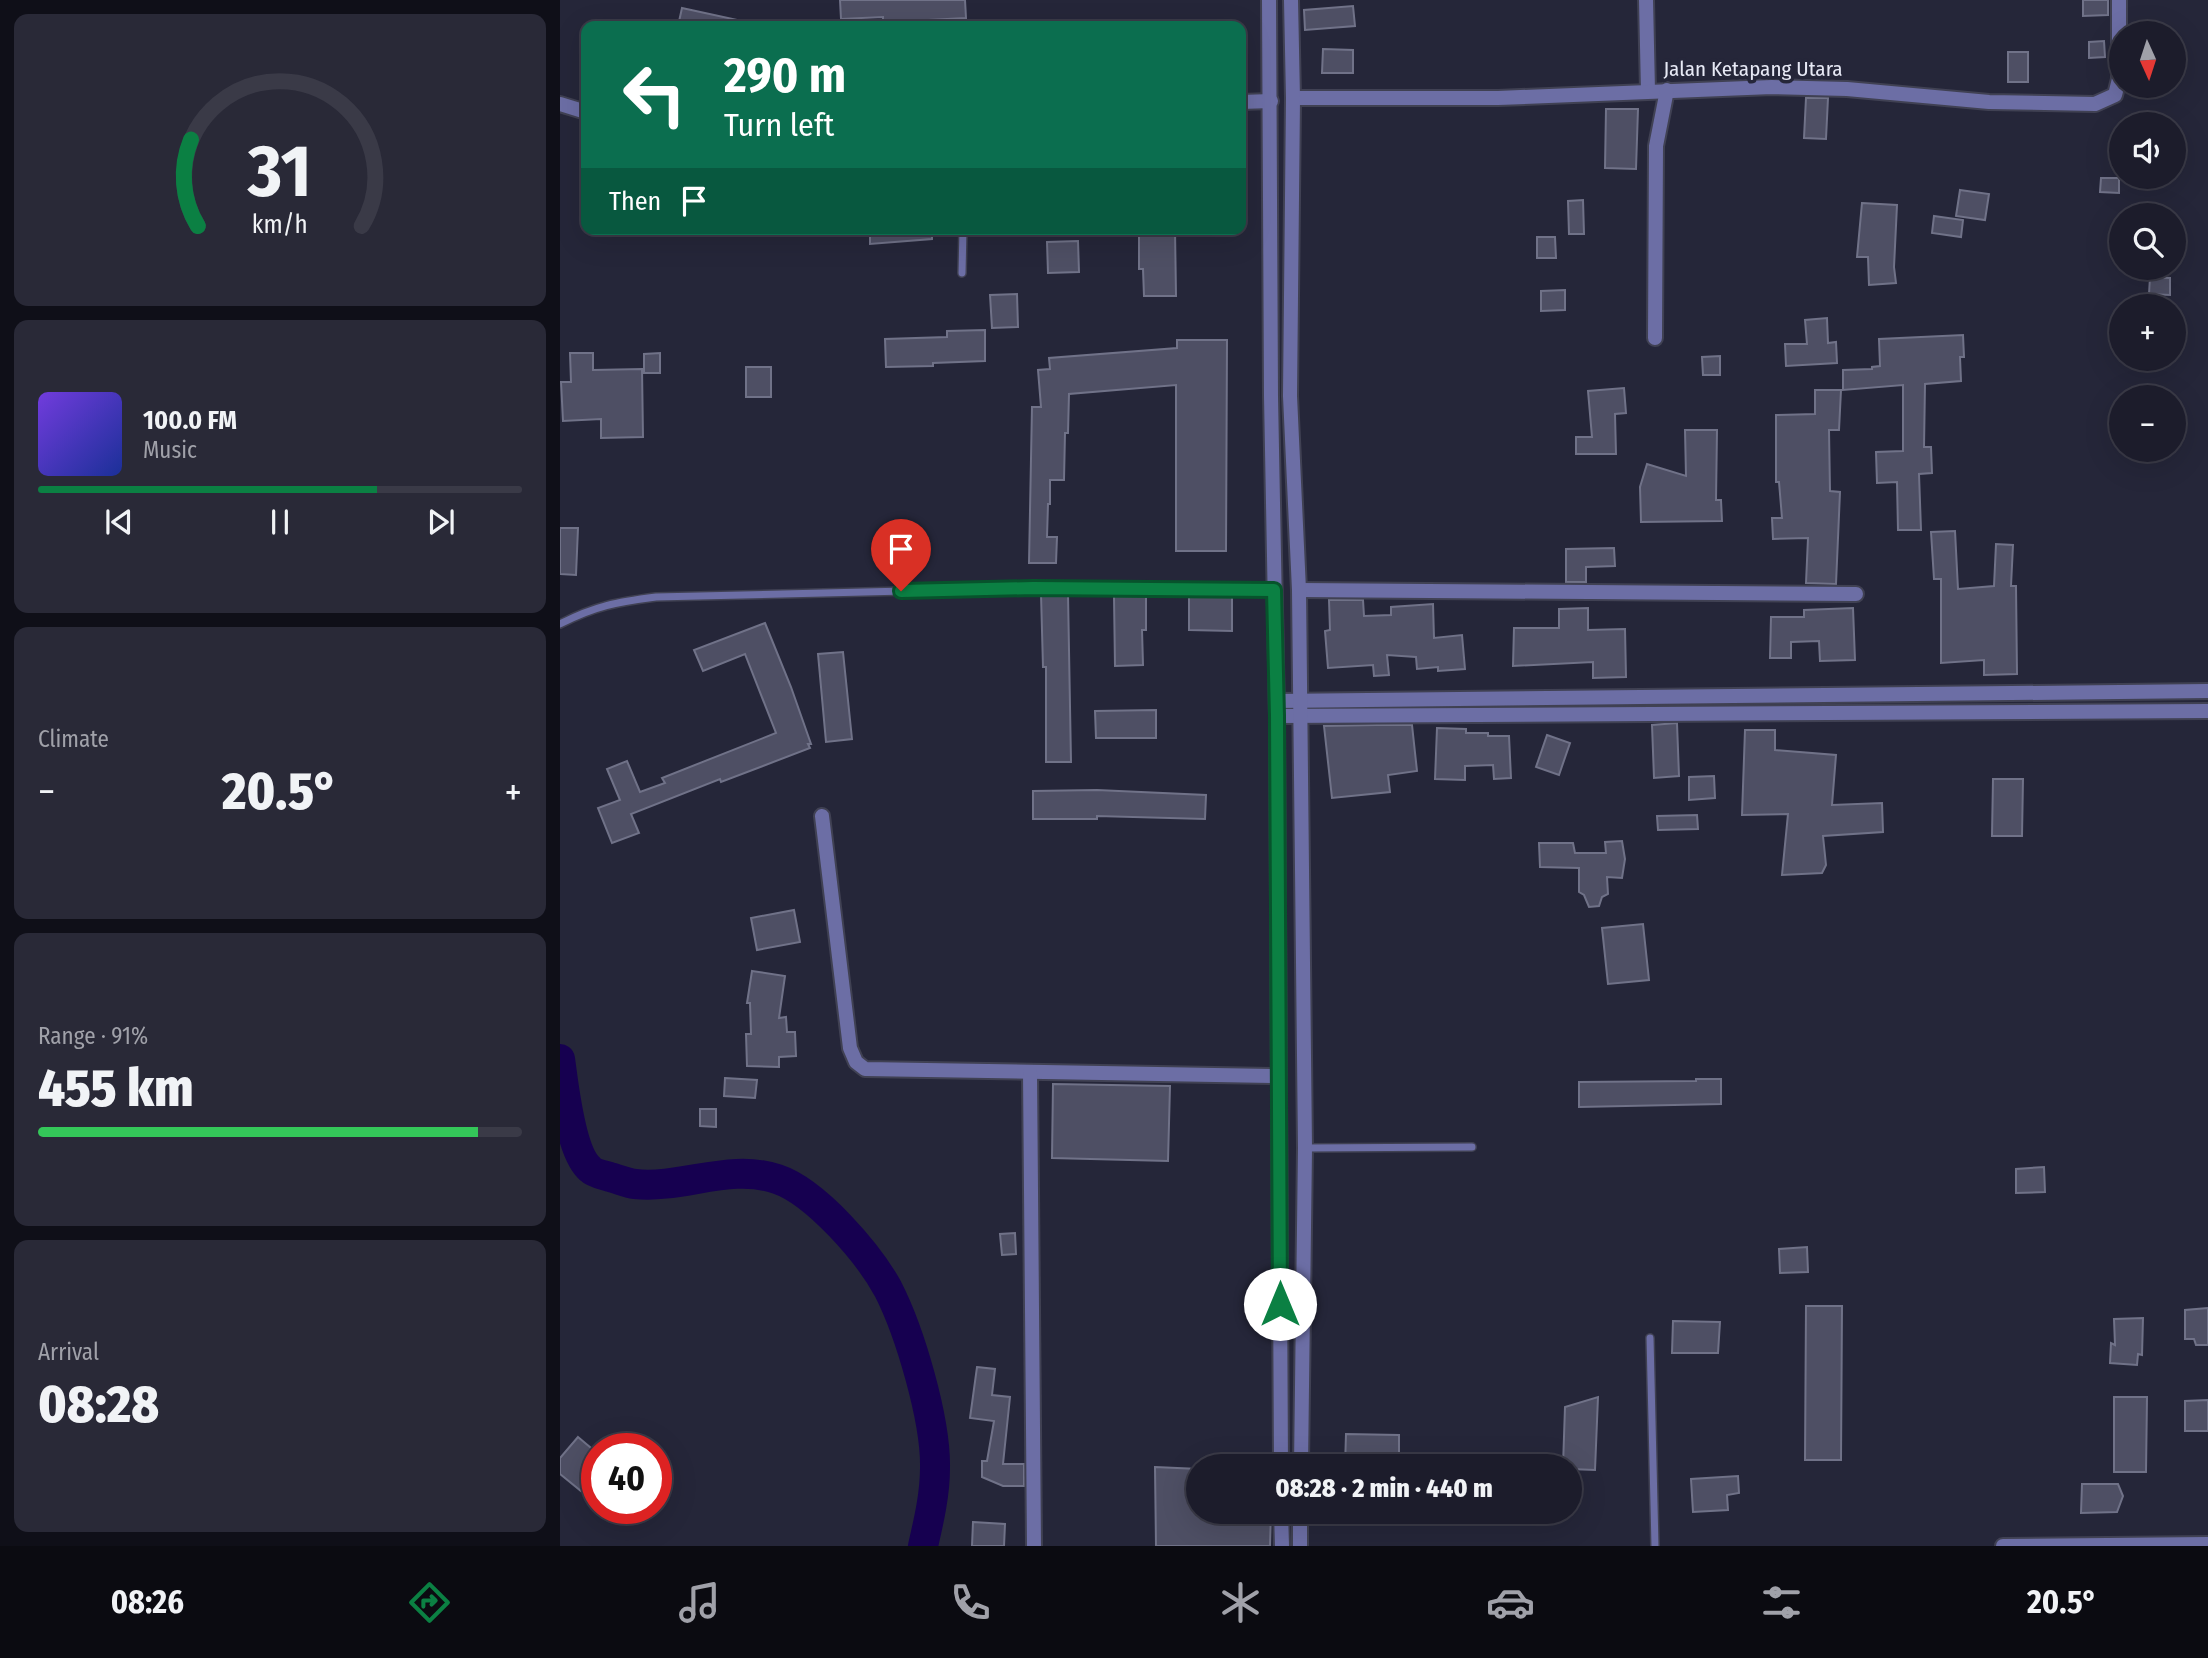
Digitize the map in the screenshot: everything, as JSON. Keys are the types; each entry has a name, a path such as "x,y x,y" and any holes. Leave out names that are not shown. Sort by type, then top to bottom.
{"street":[{"path":"1269,0 1271,396 1277,708 1281,1454"},
{"path":"1291,0 1293,98 1290,396 1299,590 1305,1149 1301,1454"},
{"path":"1646,0 1648,91"},
{"name":"Jalan Ketapang Utara","path":"1293,98 1498,98 1772,87 1847,89 1989,102 2095,104 2115,95 2119,79 2119,0"},
{"path":"1655,338 1656,146 1667,90"},
{"path":"1246,102 1271,101"},
{"path":"560,104 581,110"},
{"path":"1271,396 1290,396"},
{"path":"1299,590 1856,594"},
{"path":"1301,708 2208,691"},
{"path":"1887,695 1887,712"},
{"path":"1277,708 1887,712 2208,710"},
{"path":"822,816 846,1029 856,1062 865,1069 1279,1076"},
{"path":"1030,1072 1034,1546"},
{"path":"1282,1524 1282,1546"},
{"path":"1300,1524 1300,1546"},
{"path":"2003,1546 2208,1544"}],"lane":[{"path":"962,273 963,235"},
{"path":"560,624 590,609 656,597 1033,588 1274,590"},
{"path":"1305,1149 1472,1147"},
{"path":"1650,1338 1655,1546"}],"building":[{"path":"840,0 965,0 966,18 910,21 883,21 883,17 841,19"},
{"path":"2083,0 2108,0 2108,15 2083,16"},
{"path":"1353,6 1355,26 1305,30 1304,10"},
{"path":"682,8 742,21 679,21"},
{"path":"2104,41 2105,57 2089,58 2089,42"},
{"path":"1323,49 1353,50 1353,73 1322,73"},
{"path":"2008,52 2028,52 2028,82 2008,82"},
{"path":"1806,98 1828,98 1826,139 1804,138"},
{"path":"1606,109 1638,109 1636,169 1605,168"},
{"path":"2101,178 2109,178 2109,189 2119,189 2119,193 2100,192"},
{"path":"1960,190 1989,194 1985,220 1956,216"},
{"path":"1583,200 1584,234 1569,234 1568,201"},
{"path":"1862,203 1897,205 1894,267 1896,283 1869,285 1868,257 1857,257"},
{"path":"1934,216 1963,220 1961,237 1932,233"},
{"path":"870,235 932,235 932,239 870,244"},
{"path":"1139,235 1175,235 1176,296 1144,296 1143,269 1139,269"},
{"path":"1537,237 1555,237 1556,258 1537,258"},
{"path":"1078,241 1079,272 1048,273 1047,242"},
{"path":"2150,280 2170,280 2170,294 2149,294"},
{"path":"1565,290 1565,310 1541,311 1541,291"},
{"path":"1017,294 1018,327 992,328 990,295"},
{"path":"1827,318 1828,343 1836,342 1837,363 1786,366 1785,344 1807,344 1805,320"},
{"path":"985,330 985,361 886,367 885,339 947,337 947,331"},
{"path":"1963,335 1961,381 1925,384 1924,447 1931,447 1932,473 1919,474 1921,530 1898,530 1897,482 1877,483 1876,452 1903,451 1903,385 1843,390 1843,370 1872,369 1880,366 1879,339"},
{"path":"1177,340 1227,340 1226,551 1176,551 1176,385 1069,394 1064,480 1050,480 1048,504 1047,537 1057,537 1056,563 1029,563 1032,407 1041,407 1038,370 1050,369 1049,358 1177,348"},
{"path":"570,353 593,353 593,370 642,369 643,437 601,438 601,419 563,421 561,382 571,382"},
{"path":"660,353 660,373 644,373 644,354"},
{"path":"1720,356 1720,375 1703,375 1702,357"},
{"path":"746,367 771,367 771,397 746,397"},
{"path":"1624,388 1626,413 1615,414 1616,454 1576,454 1576,437 1592,437 1588,391"},
{"path":"1815,390 1841,390 1839,430 1829,430 1830,491 1840,492 1836,584 1806,583 1808,538 1773,539 1772,518 1782,518 1779,482 1776,482 1776,415 1815,414"},
{"path":"1685,430 1717,430 1716,500 1721,500 1722,521 1641,522 1640,487 1647,464 1686,476"},
{"path":"560,528 578,528 576,575 560,574"},
{"path":"1955,531 1958,589 1994,586 1996,544 2013,545 2011,586 2016,586 2017,674 1984,675 1984,660 1941,663 1941,579 1934,579 1931,532"},
{"path":"1614,548 1615,566 1586,567 1586,582 1566,582 1566,549"},
{"path":"1041,594 1068,594 1071,762 1046,762 1046,667 1043,667"},
{"path":"1114,596 1146,596 1146,630 1142,630 1143,665 1115,666"},
{"path":"1189,597 1232,597 1232,631 1189,630"},
{"path":"1329,600 1363,600 1364,616 1391,615 1391,607 1433,604 1434,638 1462,635 1465,669 1417,669 1416,657 1387,655 1389,675 1374,676 1373,665 1328,668 1325,631 1330,630"},
{"path":"1588,608 1588,630 1625,629 1626,677 1593,678 1593,662 1513,666 1514,628 1559,628 1559,609"},
{"path":"1853,608 1855,660 1820,661 1819,641 1791,642 1791,658 1770,658 1771,617 1804,617 1804,610"},
{"path":"765,623 791,687 811,744 808,744 810,748 631,814 639,833 612,843 598,808 620,800 607,769 627,761 640,792 665,783 662,778 776,733 745,654 703,671 694,650"},
{"path":"843,652 852,739 826,742 818,654"},
{"path":"1156,710 1156,738 1096,738 1095,711"},
{"path":"1677,723 1679,776 1654,778 1652,725"},
{"path":"1412,725 1417,771 1388,775 1390,792 1332,798 1324,726"},
{"path":"1437,728 1466,729 1466,733 1488,733 1488,736 1509,736 1511,778 1494,779 1493,765 1465,766 1465,780 1435,779"},
{"path":"1745,730 1775,730 1775,750 1836,755 1832,805 1882,803 1883,832 1823,836 1826,865 1822,873 1782,875 1788,814 1742,815"},
{"path":"1547,735 1570,743 1559,775 1536,767"},
{"path":"1714,776 1715,798 1689,800 1689,777"},
{"path":"1993,779 2023,779 2022,836 1992,836"},
{"path":"1097,790 1206,795 1205,819 1097,816 1097,819 1033,819 1033,791"},
{"path":"1697,815 1698,829 1658,830 1657,816"},
{"path":"1622,841 1625,859 1622,878 1607,877 1608,894 1602,897 1599,906 1589,907 1584,895 1579,892 1579,868 1540,867 1539,843 1573,843 1575,853 1606,853 1605,842"},
{"path":"794,910 800,942 757,950 751,918"},
{"path":"1643,924 1649,980 1608,984 1602,928"},
{"path":"752,971 785,976 779,1018 786,1017 787,1032 795,1032 796,1056 779,1057 779,1067 747,1066 746,1034 751,1034 750,1003 747,1003"},
{"path":"725,1078 757,1080 755,1098 724,1096"},
{"path":"1721,1079 1721,1104 1579,1107 1579,1082"},
{"path":"1053,1084 1170,1086 1168,1161 1052,1158"},
{"path":"700,1109 716,1109 716,1127 700,1126"},
{"path":"2044,1167 2045,1192 2016,1193 2016,1169"},
{"path":"1015,1233 1016,1254 1002,1255 1000,1234"},
{"path":"1807,1247 1808,1272 1780,1273 1779,1249"},
{"path":"1806,1306 1842,1306 1841,1460 1805,1460"},
{"path":"2208,1308 2208,1345 2196,1345 2194,1339 2185,1339 2185,1310"},
{"path":"2143,1318 2142,1355 2138,1354 2137,1365 2110,1363 2111,1343 2115,1345 2114,1319"},
{"path":"1673,1321 1720,1322 1718,1353 1672,1353"},
{"path":"977,1367 995,1369 992,1395 1010,1397 1003,1464 1024,1464 1024,1486 1003,1486 982,1477 982,1461 987,1461 994,1421 970,1418"},
{"path":"1598,1397 1595,1470 1582,1469 1582,1454 1563,1454 1565,1407"},
{"path":"2114,1397 2147,1397 2146,1472 2114,1472"},
{"path":"2208,1400 2208,1431 2185,1431 2185,1401"},
{"path":"1346,1434 1399,1435 1399,1454 1345,1454"},
{"path":"578,1437 581,1440 581,1491 560,1474 560,1458"},
{"path":"1155,1467 1186,1468 1186,1524 1271,1524 1270,1546 1156,1546"},
{"path":"1738,1476 1739,1493 1727,1495 1728,1510 1693,1512 1691,1479"},
{"path":"2082,1484 2118,1484 2123,1496 2117,1512 2081,1513"},
{"path":"973,1522 1005,1524 1004,1546 972,1546"}],"waterway":[{"path":"560,1059 573,1134 583,1160 592,1171 635,1184 653,1185 742,1174 777,1179 792,1186 824,1210 868,1259 888,1289 905,1328 931,1426 935,1478 923,1546"}],"route":[{"path":"901,591 1033,588 1274,590 1280,1304"}]}
